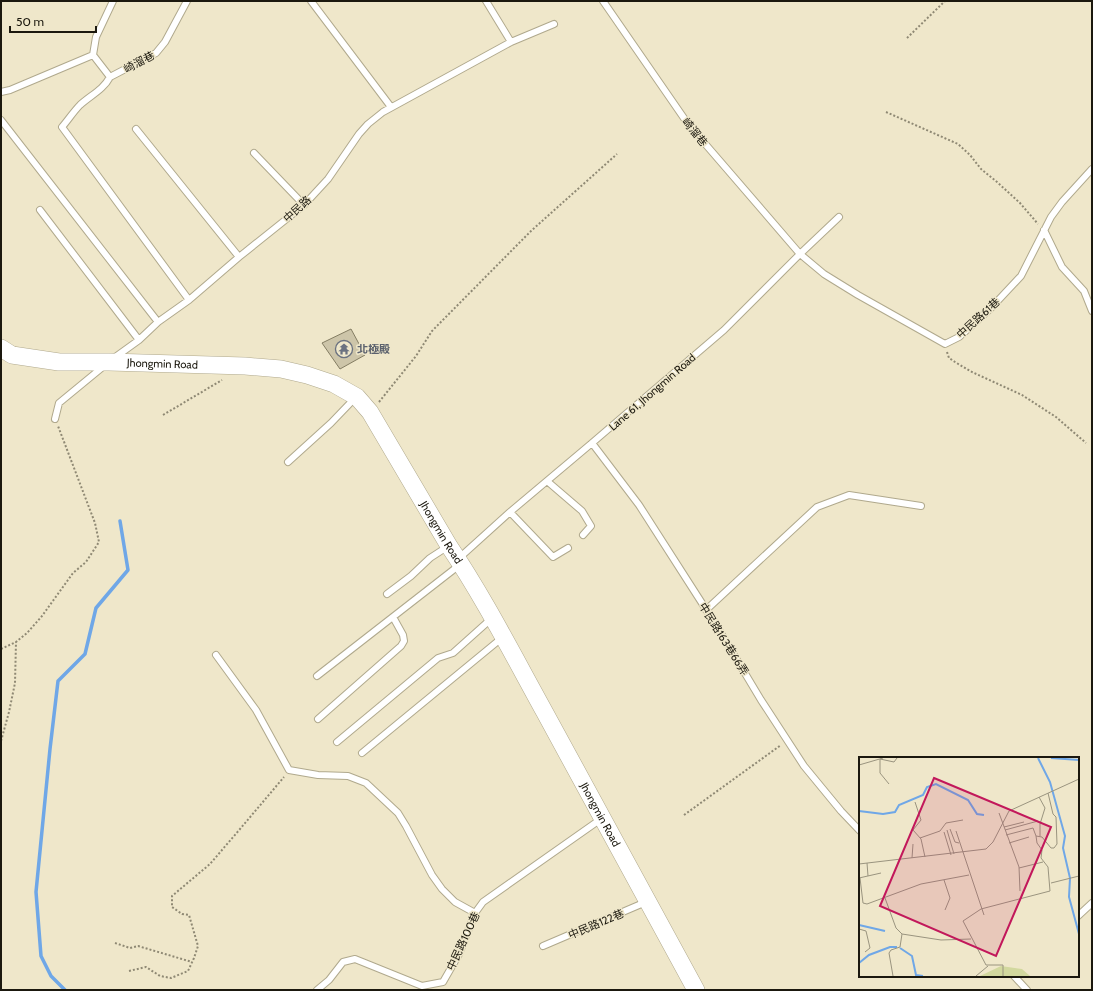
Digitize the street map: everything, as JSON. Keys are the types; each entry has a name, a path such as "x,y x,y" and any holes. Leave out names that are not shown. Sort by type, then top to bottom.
{"street":[{"name":"Jhongmin Road","path":"1,348 12,355 59,362 245,366 280,369 307,375 334,384 357,397 370,412 503,637 696,990"}],"lane":[{"path":"113,1 96,37 93,55 110,77 107,83 80,105 62,127 190,300"},
{"name":"崎溜巷","path":"110,77 156,54 165,42 187,1"},
{"path":"311,1 392,107"},
{"path":"486,1 511,42"},
{"name":"崎溜巷","path":"603,1 688,124 800,254"},
{"name":"中民路","path":"56,419 59,403 109,362 139,340 158,322 190,300 239,257 304,205 328,179 359,134 368,124 383,112 511,42 554,24"},
{"path":"1,92 10,90 93,55"},
{"path":"1,120 158,322"},
{"path":"136,129 239,257"},
{"path":"254,153 304,205"},
{"name":"中民路61巷","path":"800,254 824,274 945,344 959,337 991,308 1021,276 1051,217 1062,202 1092,170"},
{"path":"40,210 139,340"},
{"name":"Lane 61, Jhongmin Road","path":"453,552 510,512 724,330 839,217"},
{"path":"1044,230 1062,267 1084,291 1092,311"},
{"path":"288,462 357,397"},
{"name":"中民路163巷66弄","path":"592,443 639,505 804,766 841,811 859,830"},
{"path":"546,481 582,511 591,526 584,535"},
{"path":"706,610 817,507 849,495 921,506"},
{"path":"510,512 553,558 568,548"},
{"path":"317,676 456,567 453,552 430,558 411,576 387,594"},
{"path":"318,719 401,646 404,641 403,635 392,617"},
{"path":"337,742 438,658 452,653 492,618"},
{"path":"362,753 503,637"},
{"path":"216,655 256,710 289,770 318,775 348,776 366,783 398,813 432,875 442,889 455,902 475,913"},
{"name":"中民路100巷","path":"317,990 328,980 343,962 356,960 422,986 442,982 459,954 475,913 483,902 603,818"},
{"name":"中民路122巷","path":"543,946 648,902"},
{"path":"1079,915 1092,903"},
{"path":"1015,977 1027,990"}],"path":[{"path":"907,38 945,1"},
{"path":"886,112 958,144 970,155 981,169 1020,203 1044,230"},
{"path":"370,412 416,356 432,331 531,231 617,154"},
{"path":"945,344 949,358 972,372 1022,395 1056,417 1086,443"},
{"path":"163,415 226,377"},
{"path":"1,649 16,642 27,634 73,573 86,562 99,542 95,523 56,419"},
{"path":"1,741 8,719 15,683 16,642"},
{"path":"684,815 787,741"},
{"path":"129,971 146,967 160,976 171,978 188,971 198,946 189,915 182,914 172,907 172,896 210,864 289,770"},
{"path":"115,943 130,948 138,946 192,962"}],"building":[{"name":"北極殿","path":"351,329 365,355 340,369 322,343"}],"waterway":[{"path":"65,990 51,976 41,956 36,892 50,749 58,681 85,654 96,608 128,570 120,521"}],"place":[{"name":"北極殿","path":"344,349"}]}
